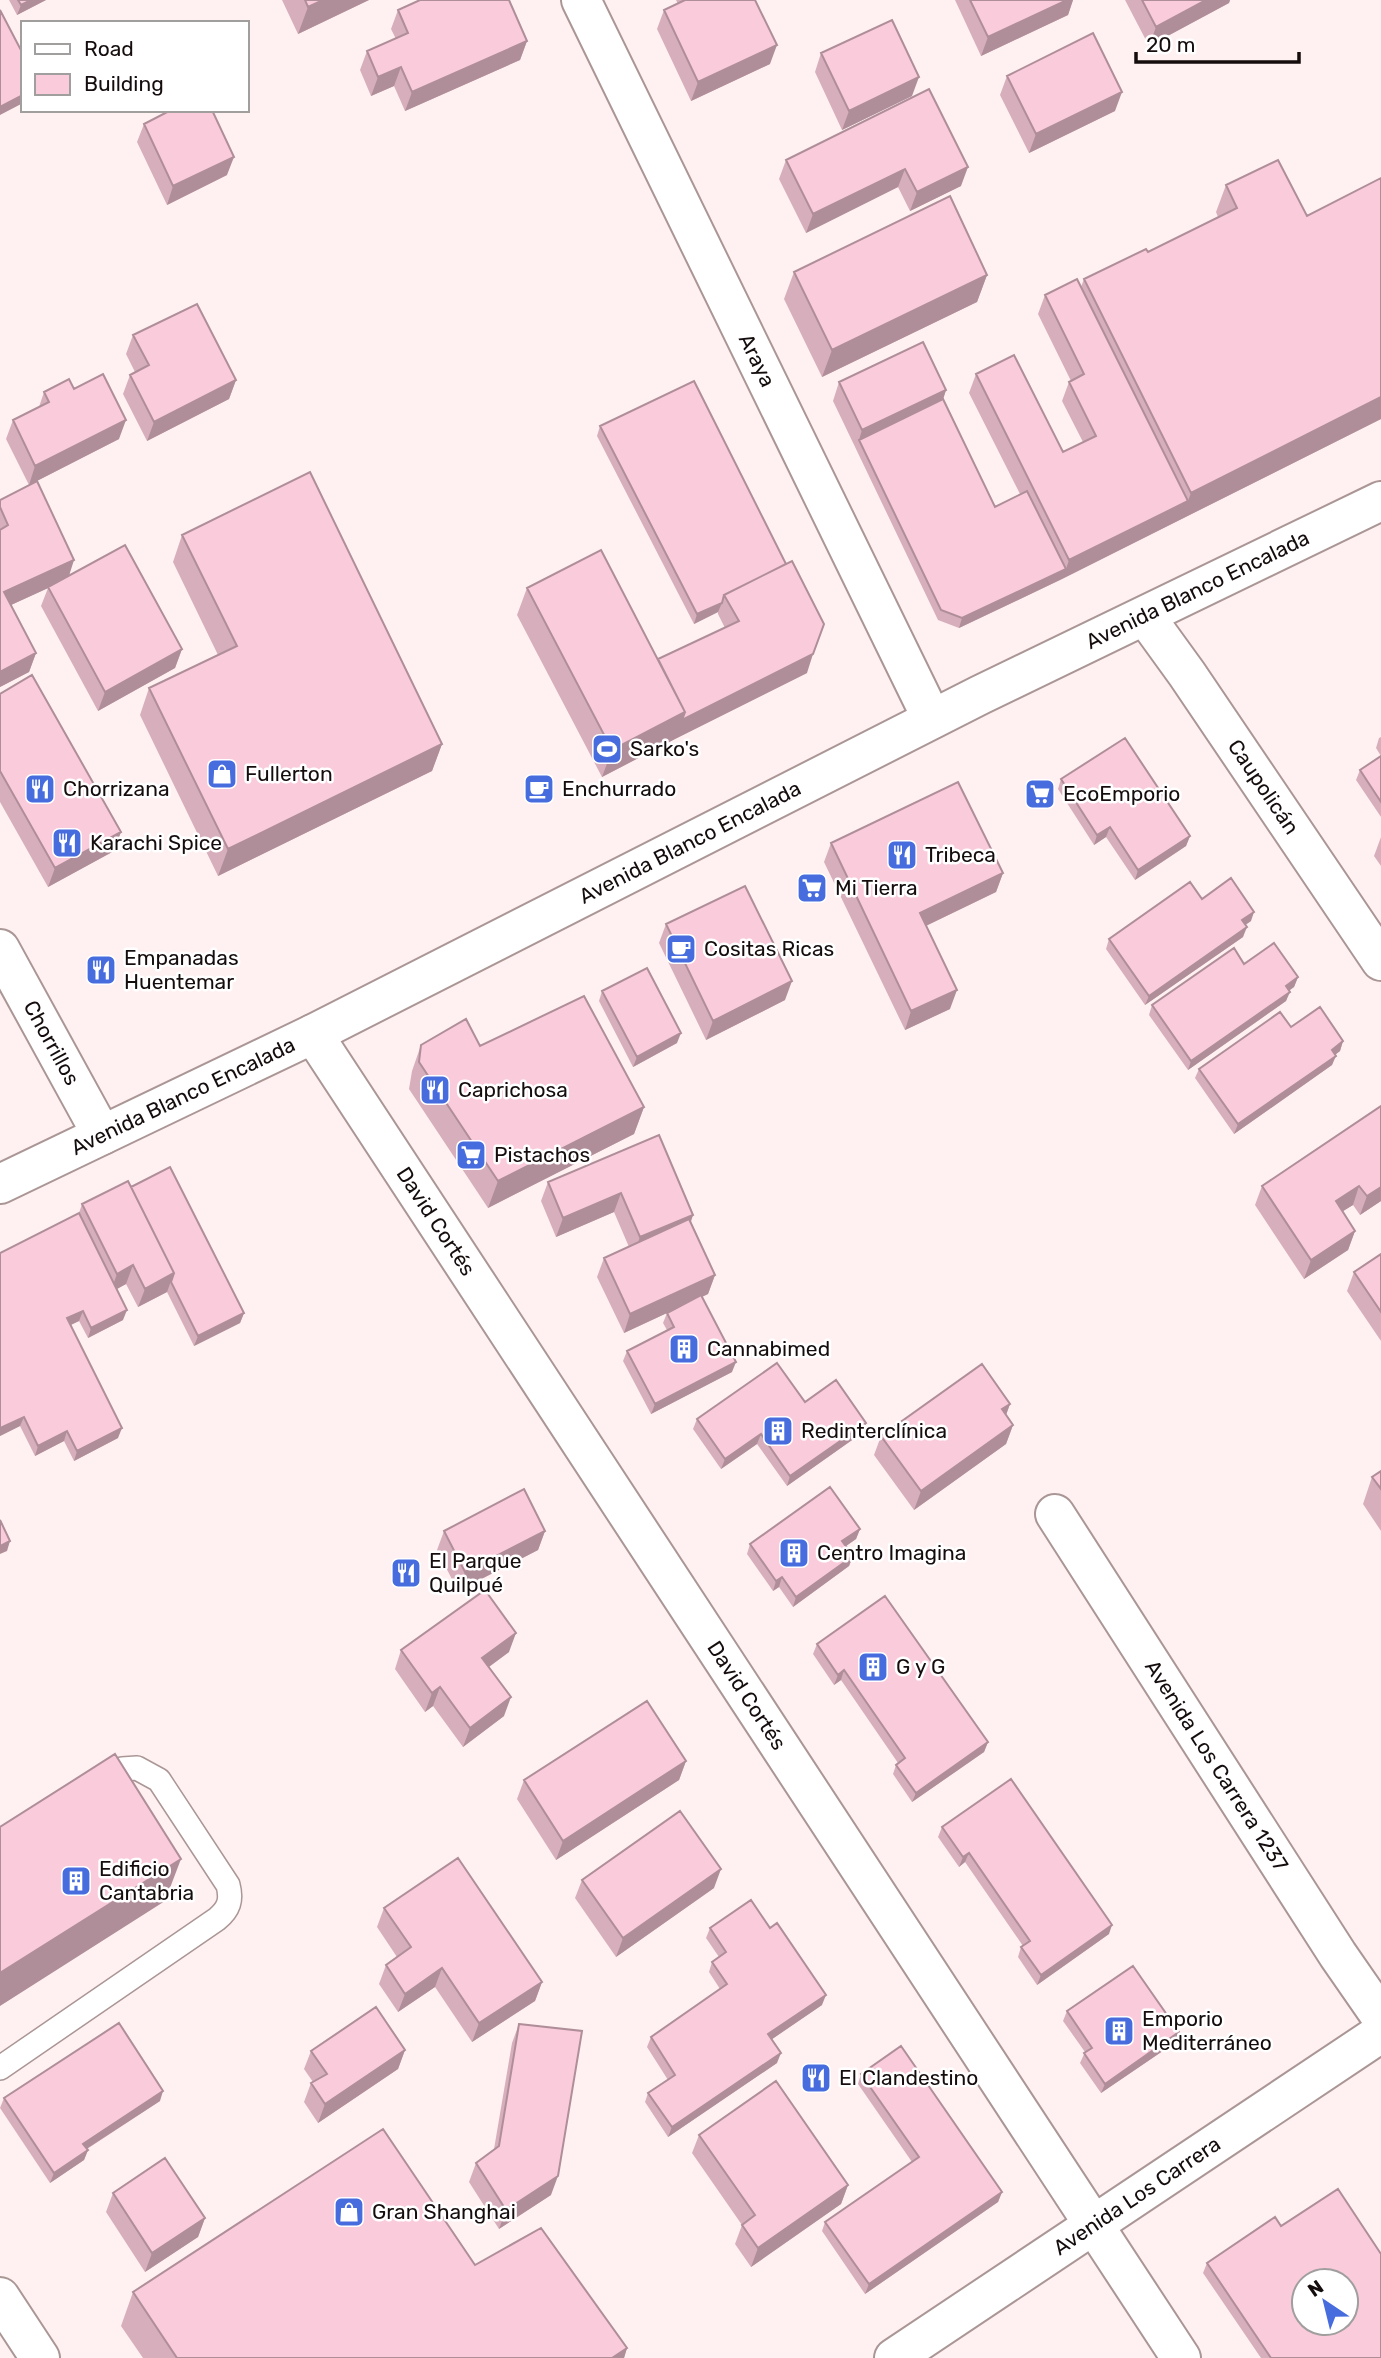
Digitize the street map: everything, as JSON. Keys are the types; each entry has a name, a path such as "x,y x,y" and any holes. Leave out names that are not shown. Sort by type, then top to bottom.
{"street":[{"name":"Araya","path":"581,0 932,719"},
{"name":"Avenida Blanco Encalada","path":"0,1184 313,1034 932,719 1381,500"},
{"name":"Caupolicán","path":"1145,616 1195,685 1381,961"},
{"name":"Chorrillos","path":"0,949 102,1135"},
{"name":"David Cortés","path":"313,1034 1181,2358"},
{"name":"Avenida Los Carrera 1237","path":"1055,1514 1338,1955 1381,2017"},
{"name":"Avenida Los Carrera","path":"914,2353 1094,2226 1381,2033"},
{"path":"0,2297 40,2358"}],"lane":[{"path":"0,2068 217,1919 226,1912 229,1905 228,1885 159,1780 137,1768 122,1769 72,1796"}],"building":[{"path":"18,0 31,0 21,5"},
{"path":"305,0 323,0 308,7"},
{"path":"420,0 509,0 527,41 412,92 401,67 378,77 367,51 408,33 398,10"},
{"path":"685,0 755,0 777,45 698,82 664,10"},
{"path":"970,0 1067,0 988,37"},
{"path":"1142,0 1206,0 1156,27"},
{"path":"0,10 21,50 21,96 0,107"},
{"path":"892,20 919,77 849,111 821,53"},
{"path":"1093,33 1122,92 1036,134 1007,76"},
{"path":"929,89 968,167 917,192 905,169 813,214 786,160"},
{"path":"167,112 213,112 234,157 173,186 144,124"},
{"path":"1278,160 1307,216 1381,178 1381,397 1191,493 1084,279 1146,249 1148,252 1237,208 1226,185"},
{"path":"950,196 987,275 832,350 794,272"},
{"path":"1077,279 1188,501 1069,560 976,374 1014,355 1063,452 1096,436 1069,382 1084,374 1045,295"},
{"path":"197,304 236,380 154,422 130,375 149,365 133,335"},
{"path":"923,342 946,390 862,430 839,382"},
{"path":"103,374 126,420 35,466 13,420 49,402 44,392 69,379 74,389"},
{"path":"694,381 786,564 724,595 722,603 697,614 600,426"},
{"path":"943,399 995,507 1027,491 1066,569 962,618 941,610 859,440"},
{"path":"310,472 442,744 228,849 149,688 237,646 182,535"},
{"path":"37,481 74,560 4,592 36,653 0,672 0,530 8,525 0,507 0,500"},
{"path":"125,545 182,649 105,692 48,587"},
{"path":"601,550 685,712 612,750 527,588"},
{"path":"792,561 824,624 813,654 682,720 685,712 658,659 739,621 724,595"},
{"path":"32,675 121,832 55,868 0,771 0,694"},
{"path":"1125,738 1190,836 1138,870 1110,827 1097,835 1061,779"},
{"path":"1381,756 1381,802 1360,770"},
{"path":"958,782 1003,873 920,913 957,990 911,1011 831,843"},
{"path":"1231,878 1254,912 1242,920 1247,927 1149,996 1109,939 1190,882 1202,899"},
{"path":"745,886 792,981 713,1021 666,924"},
{"path":"1274,943 1298,977 1286,986 1290,992 1191,1061 1152,1005 1234,948 1244,964"},
{"path":"647,968 681,1033 637,1057 602,991"},
{"path":"584,996 644,1107 498,1181 419,1062 421,1045 466,1019 480,1046"},
{"path":"1320,1007 1343,1041 1332,1050 1336,1056 1238,1124 1199,1069 1280,1012 1291,1027"},
{"path":"1381,1106 1381,1187 1367,1196 1359,1186 1336,1201 1355,1231 1311,1260 1262,1186"},
{"path":"659,1135 693,1215 640,1237 621,1193 563,1218 548,1182"},
{"path":"170,1167 244,1313 198,1336 171,1282 174,1273 131,1187"},
{"path":"128,1181 174,1273 145,1289 133,1265 117,1274 82,1204"},
{"path":"79,1213 127,1310 91,1328 83,1311 67,1318 122,1428 77,1451 67,1431 38,1446 24,1417 0,1428 0,1253"},
{"path":"689,1219 715,1275 630,1314 604,1258"},
{"path":"1381,1254 1381,1312 1354,1272"},
{"name":"Cannabimed","path":"701,1295 736,1362 655,1404 627,1351 674,1327 667,1313"},
{"name":"Redinterclínica","path":"777,1363 805,1402 836,1380 866,1423 790,1476 761,1434 725,1459 697,1419"},
{"path":"982,1364 1010,1404 1002,1409 1013,1425 921,1491 881,1436"},
{"path":"1381,1471 1381,1489 1372,1477"},
{"name":"Centro Imagina","path":"830,1487 860,1529 842,1541 853,1556 796,1597 782,1577 776,1581 750,1544"},
{"path":"524,1489 545,1531 465,1572 444,1531"},
{"path":"0,1520 10,1541 0,1546"},
{"path":"485,1590 516,1633 482,1658 511,1697 470,1728 440,1687 432,1693 401,1650"},
{"path":"885,1596 988,1742 916,1793 896,1765 905,1758 844,1670 838,1675 817,1644"},
{"path":"647,1701 686,1761 563,1841 524,1780"},
{"name":"Edificio Cantabria","path":"115,1754 181,1859 0,1973 0,1827"},
{"path":"1011,1779 1112,1925 1041,1975 1021,1947 1030,1941 969,1853 963,1857 942,1827"},
{"path":"680,1811 721,1869 623,1938 582,1880"},
{"path":"458,1858 542,1982 479,2023 442,1968 405,1994 386,1965 411,1947 384,1908"},
{"path":"751,1900 770,1928 777,1923 826,1995 768,2034 781,2053 672,2127 648,2093 675,2075 651,2037 727,1984 712,1962 726,1952 710,1928"},
{"name":"Emporio Mediterráneo","path":"1133,1966 1179,2032 1105,2084 1084,2053 1092,2048 1067,2011"},
{"path":"376,2007 405,2050 325,2104 311,2083 327,2074 311,2051"},
{"path":"119,2023 163,2091 83,2144 88,2150 54,2173 4,2098"},
{"path":"519,2024 582,2031 558,2176 506,2210 476,2163 499,2146"},
{"path":"901,2046 1002,2192 869,2284 825,2222 919,2157 861,2074"},
{"path":"776,2081 848,2185 758,2248 742,2225 755,2215 699,2135"},
{"name":"Gran Shanghai","path":"383,2129 475,2265 541,2228 627,2348 612,2358 177,2358 133,2292"},
{"path":"165,2158 205,2218 152,2253 113,2193"},
{"path":"1338,2189 1381,2254 1381,2358 1271,2358 1207,2263 1275,2217 1281,2226"}],"place":[{"name":"Sarko's","path":"607,749"},
{"name":"Fullerton","path":"222,774"},
{"name":"Chorrizana","path":"40,789"},
{"name":"Enchurrado","path":"539,789"},
{"name":"EcoEmporio","path":"1040,794"},
{"name":"Karachi Spice","path":"67,843"},
{"name":"Tribeca","path":"902,855"},
{"name":"Mi Tierra","path":"812,888"},
{"name":"Cositas Ricas","path":"681,949"},
{"name":"Empanadas Huentemar","path":"101,970"},
{"name":"Caprichosa","path":"435,1090"},
{"name":"Pistachos","path":"471,1155"},
{"name":"Cannabimed","path":"684,1349"},
{"name":"Redinterclínica","path":"778,1431"},
{"name":"Centro Imagina","path":"794,1553"},
{"name":"El Parque Quilpué","path":"406,1573"},
{"name":"G y G","path":"873,1667"},
{"name":"Edificio Cantabria","path":"76,1881"},
{"name":"Emporio Mediterráneo","path":"1119,2031"},
{"name":"El Clandestino","path":"816,2078"},
{"name":"Gran Shanghai","path":"349,2212"}]}
